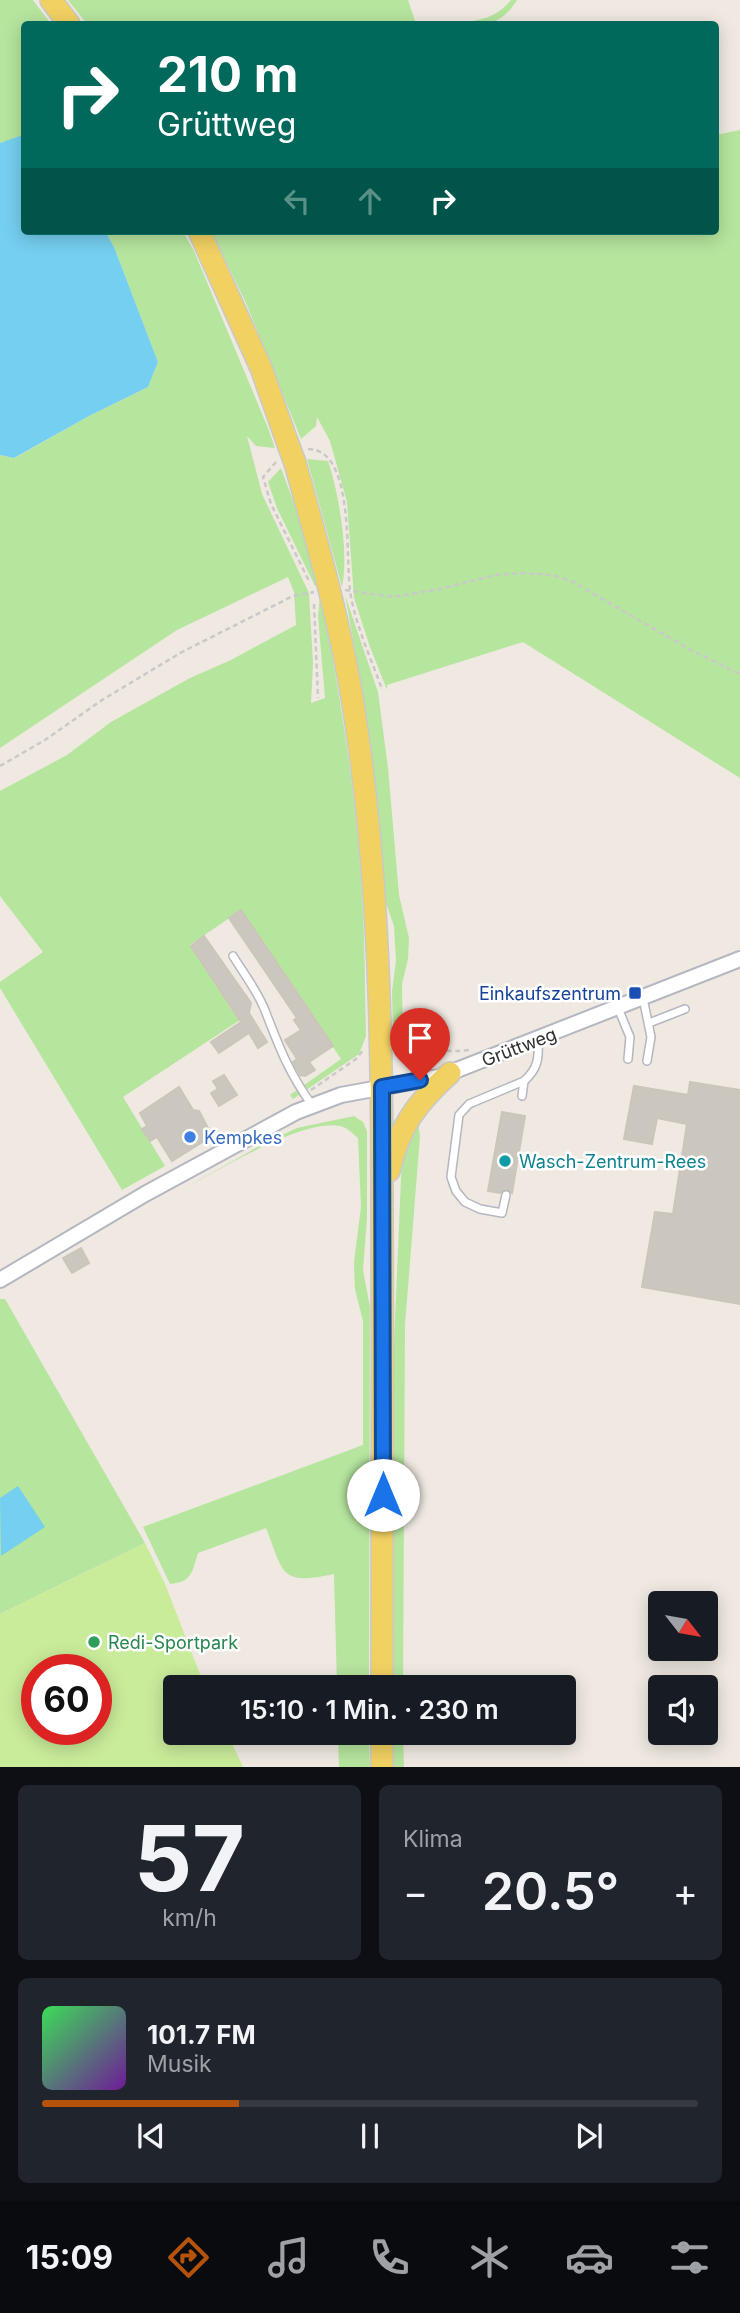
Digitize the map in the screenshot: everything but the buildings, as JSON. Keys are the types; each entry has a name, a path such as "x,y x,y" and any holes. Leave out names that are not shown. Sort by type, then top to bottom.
{"main road":[{"path":"51,0 67,21"},
{"path":"201,235 256,357 292,453 331,592 354,709 367,808 377,943 382,1087 382,1675"},
{"path":"382,1201 393,1155 405,1122 418,1103 450,1073"},
{"path":"382,1745 382,1767"}],"street":[{"name":"Grüttweg","path":"0,1280 154,1190 296,1112 341,1095 439,1077 740,959"}],"lane":[{"path":"233,956 266,1011 287,1068 313,1105"},
{"path":"643,998 649,1023 650,1049 647,1061"},
{"path":"618,1008 630,1037 628,1059"},
{"path":"649,1023 685,1009"},
{"path":"506,1195 502,1213 480,1209 465,1202 456,1191 452,1177 459,1115 469,1104 524,1081 538,1063 538,1040"},
{"path":"522,1096 524,1081"}],"path":[{"path":"0,766 182,652 293,596 314,592 349,590 393,597 495,575 553,575 573,582 689,649 740,674"}],"green space":[{"path":"0,0 33,0 49,21 21,21 21,137 0,143"},
{"path":"68,0 408,0 415,21 85,21"},
{"path":"511,0 517,0 496,21 470,21 491,16"},
{"path":"740,130 740,778 523,642 387,685 387,690 354,598 347,502 330,441 317,417 316,426 301,439 246,303 213,235 719,235 719,134"},
{"path":"107,235 185,235 275,448 256,446 247,436 262,494 309,593 313,663 311,703 325,698 318,616 320,595 328,634 348,753 357,833 363,913 366,1036 359,1054 293,1099 290,1095 341,1059 241,910 190,945 240,1020 123,1097 165,1166 122,1190 0,988 0,982 43,952 0,896 0,791 67,755 111,722 190,678 231,660 296,625 294,592 288,577 177,630 0,748 0,455 15,458 89,416 148,387 158,362"},
{"path":"307,459 328,461 332,474 344,541 342,587"},
{"path":"281,468 299,517 317,585 315,586 277,508 268,482"},
{"path":"345,595 378,692 388,768 399,895 409,938 408,959 402,984 403,1044 396,1043 393,1036 392,991 396,961 394,926 386,903 373,771"},
{"path":"417,1115 420,1136 405,1325 403,1675 392,1675 393,1369 402,1154"},
{"path":"354,1116 363,1122 367,1131 367,1218 363,1270 370,1307 369,1675 337,1675 334,1574 293,1577 286,1572 276,1556 266,1528 198,1553 190,1575 183,1581 170,1584 143,1527 363,1445 363,1321 355,1289 354,1262 361,1207 358,1138 340,1126 305,1130 262,1147 185,1188 263,1144 297,1128"},
{"path":"0,1299 5,1299 145,1543 0,1614"},
{"name":"Redi-Sportpark","path":"145,1543 165,1584 200,1675 163,1675 163,1745 233,1745 243,1767 0,1767 0,1614"},
{"path":"338,1745 369,1745 370,1767 339,1767"},
{"path":"391,1745 403,1745 404,1767 392,1767"}],"water":[{"path":"21,136 21,235 107,235 158,362 148,387 14,458 0,455 0,143"},
{"path":"18,1486 45,1527 1,1556 0,1498"}],"place":[{"name":"Einkaufszentrum","path":"635,993"},
{"name":"Kempkes","path":"190,1137"},
{"name":"Wasch-Zentrum-Rees","path":"505,1161"},
{"name":"Redi-Sportpark","path":"94,1642"}],"route":[{"path":"383,1495 382,1087 420,1080"}]}
